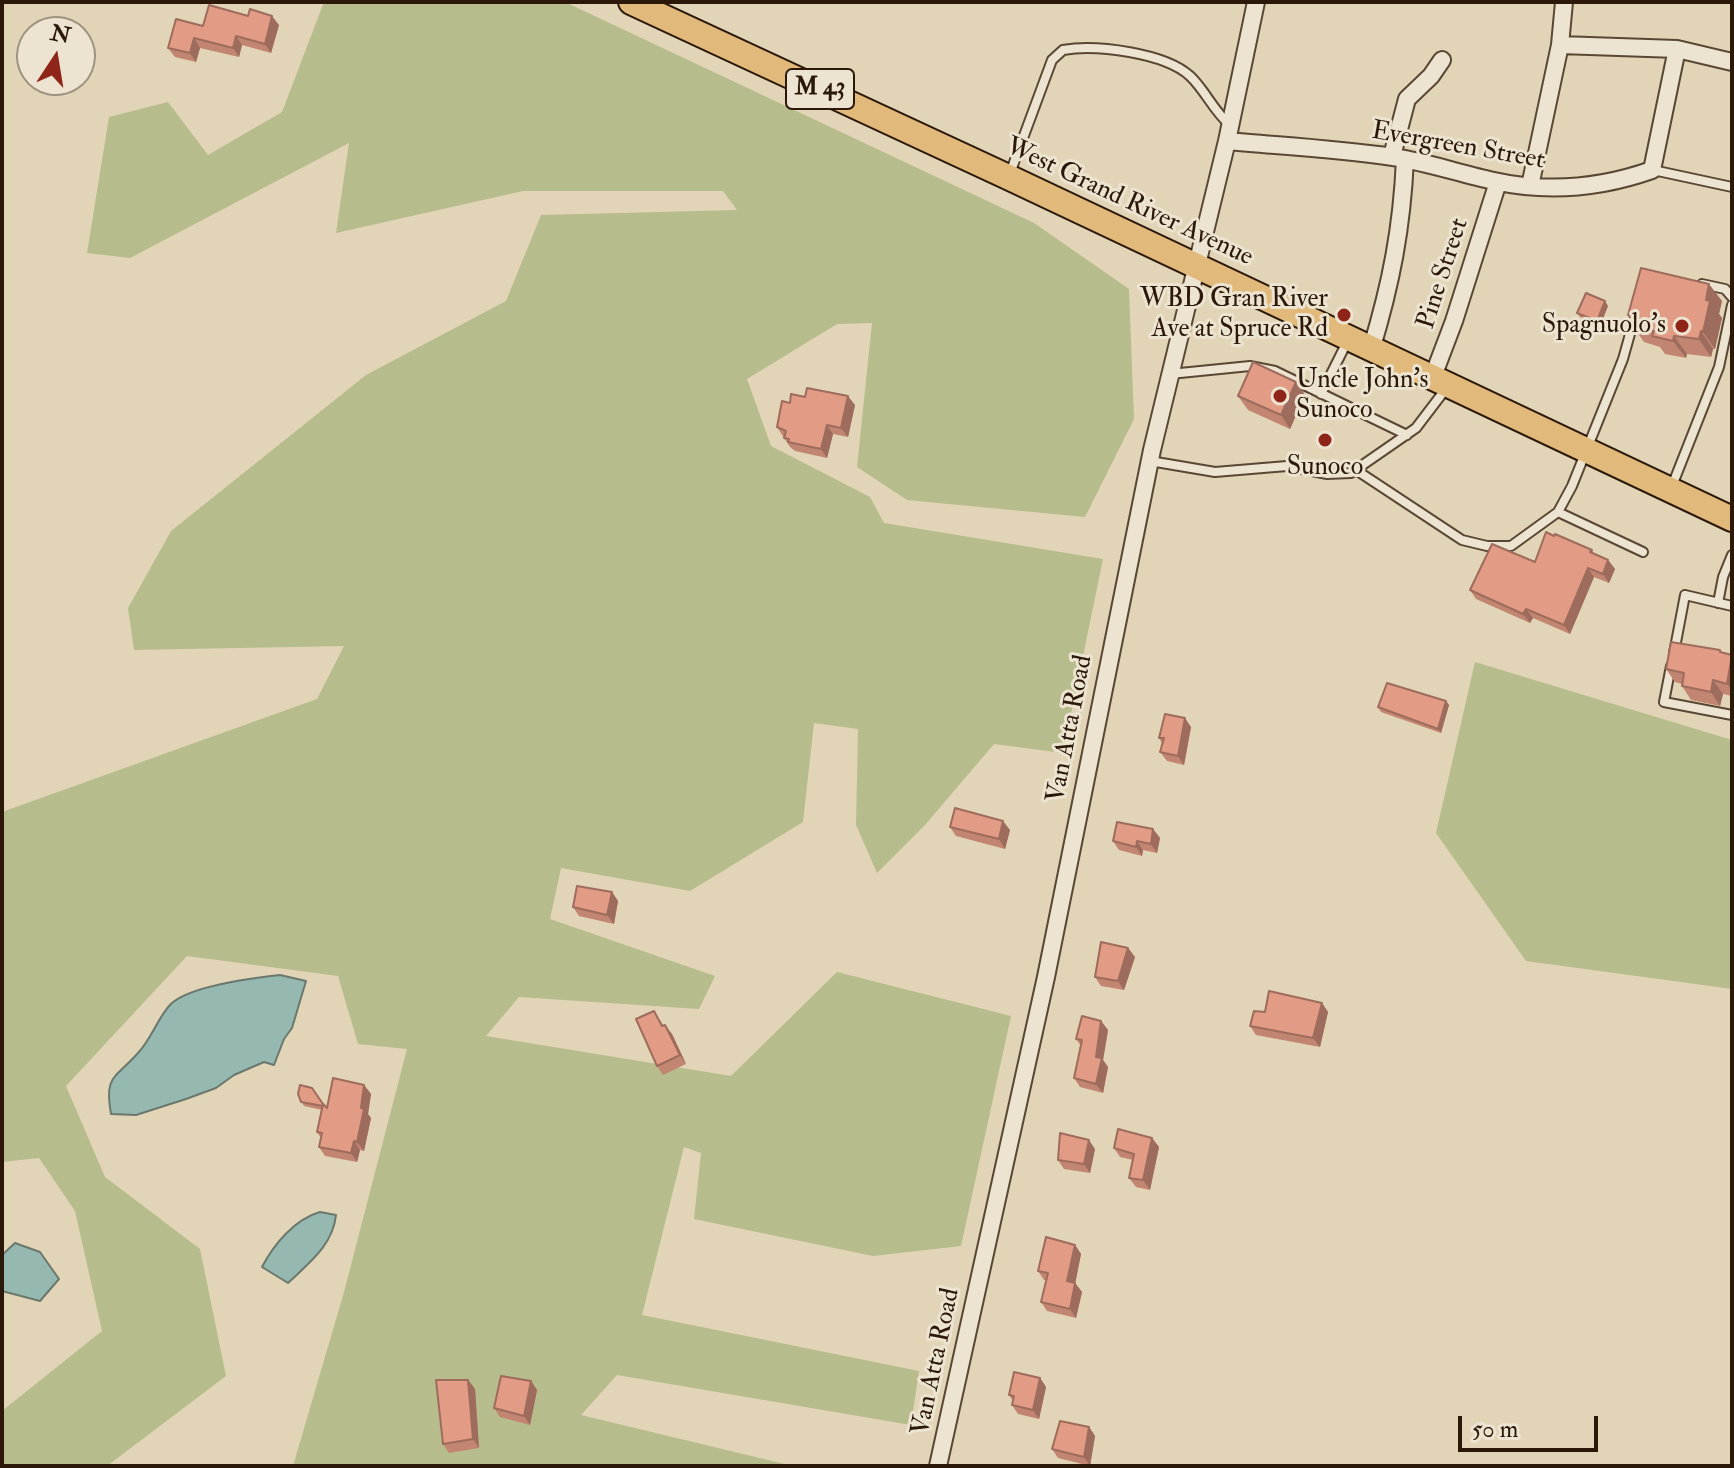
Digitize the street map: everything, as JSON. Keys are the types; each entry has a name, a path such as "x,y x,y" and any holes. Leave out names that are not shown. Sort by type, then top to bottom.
{"main road":[{"name":"West Grand River Avenue","path":"631,2 1732,519"}],"street":[{"name":"Van Atta Road","path":"938,1466 1046,977 1150,461 1229,133 1256,2"},
{"path":"1530,186 1560,45 1564,2"},
{"path":"1560,45 1677,49 1732,62"},
{"path":"1652,170 1677,49"},
{"path":"1360,345 1390,286 1402,215 1398,158 1407,99 1431,76 1442,60"},
{"name":"Evergreen Street","path":"1229,133 1398,158 1498,182 1530,186 1585,188 1652,170"},
{"name":"Pine Street","path":"1440,382 1454,321 1498,182"}],"lane":[{"path":"1008,177 1052,60 1063,50 1106,50 1168,62 1188,74 1229,133"},
{"path":"1652,170 1732,187"},
{"path":"1695,282 1725,289 1732,297"},
{"path":"1671,491 1719,367 1732,305"},
{"path":"1356,470 1462,540 1487,546 1511,546 1558,512 1623,359 1635,313"},
{"path":"1321,394 1360,345"},
{"path":"1169,374 1250,366 1275,371 1407,435"},
{"path":"1150,461 1215,472 1287,466 1327,474 1351,473 1416,428 1440,382"},
{"path":"1558,512 1643,552"},
{"path":"1718,603 1723,577 1732,555"},
{"path":"1732,606 1685,595 1664,702 1732,715"}],"green space":[{"path":"324,2 565,2 1034,223 1129,289 1134,419 1085,517 907,500 857,467 872,323 837,324 747,379 771,446 870,497 884,523 1103,559 1063,753 994,744 925,825 877,873 856,825 858,729 814,723 803,822 690,891 561,868 550,919 715,976 699,1009 519,997 486,1036 731,1076 837,972 1011,1016 961,1246 873,1256 694,1219 701,1153 684,1147 642,1315 919,1371 911,1425 617,1375 581,1415 793,1466 293,1466 344,1292 407,1049 358,1044 338,976 187,956 66,1086 105,1177 200,1249 226,1376 107,1466 2,1466 2,1411 102,1331 75,1211 39,1158 2,1162 2,812 317,699 344,646 134,650 128,608 171,531 366,375 506,301 541,215 737,210 723,191 523,191 336,233 349,143 130,258 87,253 109,117 168,102 208,155 282,112"},
{"path":"1475,662 1732,740 1732,989 1526,961 1436,833"}],"water":[{"path":"280,975 306,981 292,1028 274,1065 264,1062 234,1075 216,1088 136,1115 111,1114 110,1084 143,1048 169,1006 204,988"},
{"path":"320,1212 336,1215 334,1226 319,1253 304,1268 288,1283 262,1267 286,1234 302,1220"},
{"path":"15,1243 40,1252 59,1279 40,1301 2,1291 2,1255"}],"building":[{"path":"209,5 248,16 250,9 272,16 265,44 236,36 233,48 194,38 190,53 168,48 176,19 203,26"},
{"name":"Spagnuolo's","path":"1641,268 1709,284 1706,300 1710,301 1699,339 1674,336 1673,341 1652,336 1654,331 1631,324 1633,316 1628,315"},
{"path":"1586,293 1605,301 1597,321 1577,313"},
{"path":"1253,362 1296,382 1281,415 1238,396"},
{"path":"807,388 848,396 841,428 827,425 821,449 788,442 789,439 784,438 786,431 777,427 782,401 790,403 791,394 805,397"},
{"path":"1546,532 1592,550 1590,552 1608,560 1603,574 1588,568 1564,625 1526,609 1523,614 1470,590 1492,544 1535,562"},
{"path":"1671,642 1732,655 1727,684 1713,680 1711,692 1682,686 1684,673 1666,669"},
{"path":"1387,683 1446,701 1438,729 1378,707"},
{"path":"1165,714 1185,718 1178,756 1160,752 1164,738 1159,738"},
{"path":"955,808 1003,821 999,839 950,827"},
{"path":"1117,822 1153,829 1151,844 1137,841 1136,847 1113,841"},
{"path":"577,886 612,892 607,915 573,907"},
{"path":"1101,942 1128,948 1118,981 1095,977"},
{"path":"1269,991 1322,1003 1313,1038 1250,1026 1254,1011 1265,1012"},
{"path":"654,1011 680,1055 657,1066 636,1019"},
{"path":"1082,1016 1101,1021 1096,1057 1102,1058 1096,1084 1074,1078 1082,1040 1076,1039"},
{"path":"333,1078 364,1085 361,1108 364,1109 357,1142 354,1141 351,1153 319,1147 322,1133 317,1132 323,1104 327,1108"},
{"path":"300,1085 312,1088 323,1106 301,1102 298,1094"},
{"path":"1118,1129 1152,1138 1143,1180 1129,1178 1134,1154 1114,1148"},
{"path":"1060,1133 1089,1140 1084,1164 1058,1160"},
{"path":"1046,1237 1075,1245 1067,1281 1075,1283 1070,1309 1041,1302 1048,1273 1038,1271"},
{"path":"1014,1372 1040,1378 1033,1410 1012,1405 1014,1396 1009,1395"},
{"path":"501,1376 531,1381 524,1416 494,1408"},
{"path":"436,1380 468,1380 473,1439 443,1444"},
{"path":"1060,1421 1089,1427 1084,1457 1052,1449"}],"place":[{"name":"WBD Gran River Ave at Spruce Rd","path":"1344,315"},
{"name":"Spagnuolo's","path":"1682,326"},
{"name":"Uncle John's Sunoco","path":"1280,396"},
{"name":"Sunoco","path":"1325,440"}]}
